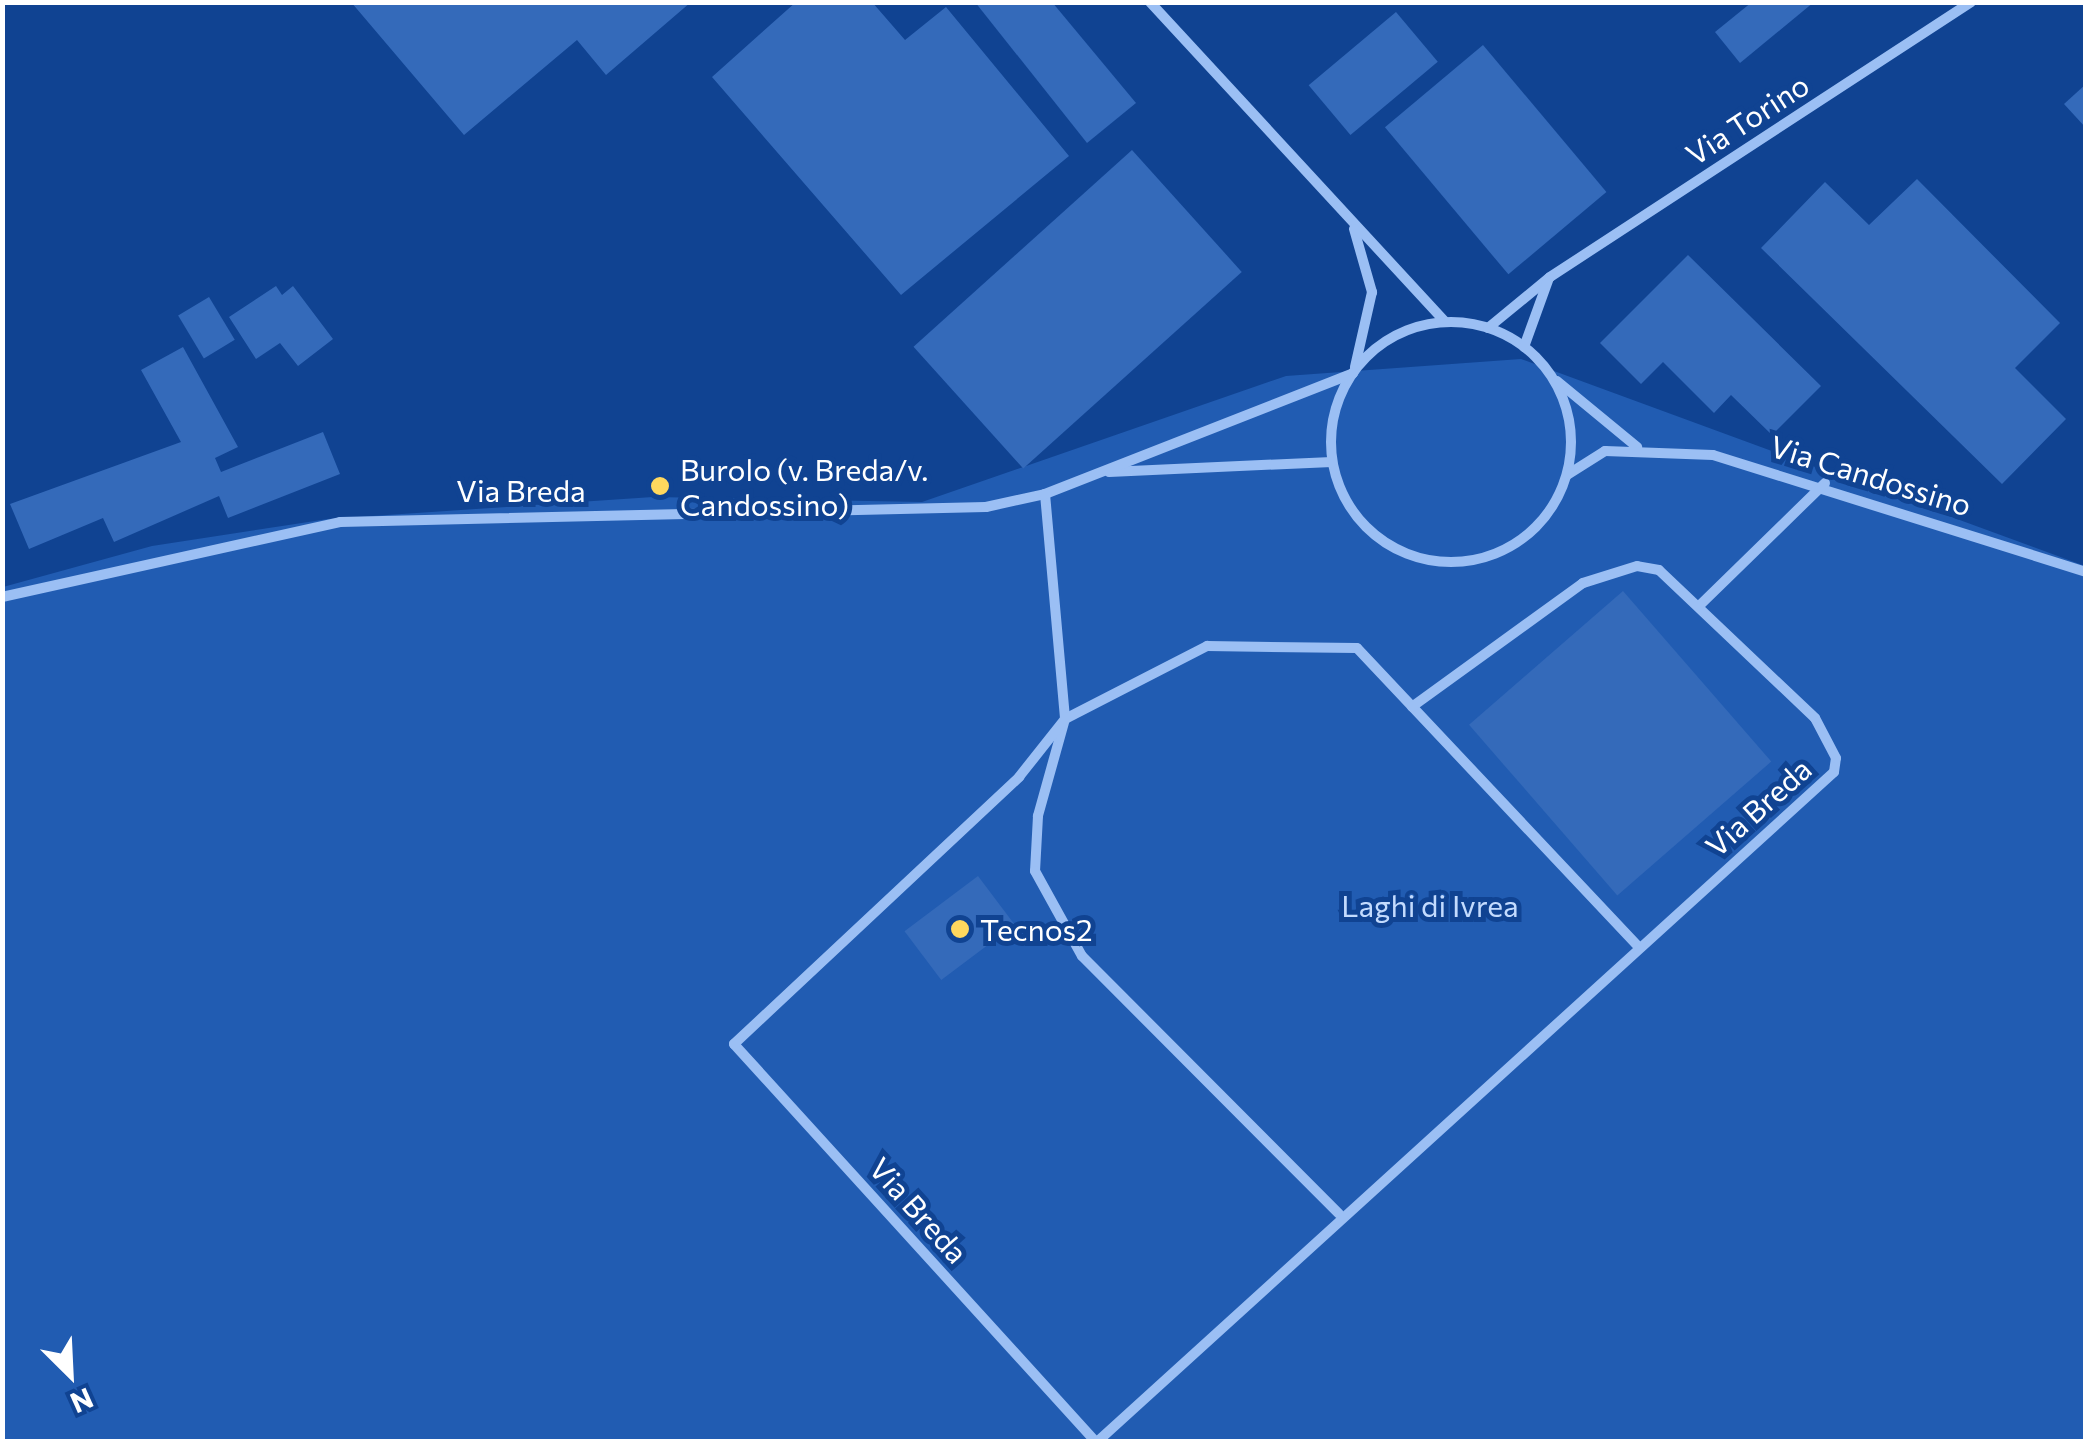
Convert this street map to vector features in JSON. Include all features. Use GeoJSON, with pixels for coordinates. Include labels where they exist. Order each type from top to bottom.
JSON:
{"type":"FeatureCollection","features":[{"type":"Feature","properties":{"kind":"street"},"geometry":{"type":"LineString","coordinates":[[1150,2],[1445,322]]}},
{"type":"Feature","properties":{"kind":"street","name":"Via Torino"},"geometry":{"type":"LineString","coordinates":[[1488,328],[1550,276],[1971,2]]}},
{"type":"Feature","properties":{"kind":"street"},"geometry":{"type":"LineString","coordinates":[[1352,224],[1372,292],[1353,373],[1334,419],[1332,462],[1366,528],[1436,561],[1481,558],[1524,538],[1566,474],[1570,425],[1552,378],[1524,347],[1488,328],[1445,322],[1396,335],[1353,373]]}},
{"type":"Feature","properties":{"kind":"street"},"geometry":{"type":"LineString","coordinates":[[1524,347],[1550,276]]}},
{"type":"Feature","properties":{"kind":"street","name":"Via Breda"},"geometry":{"type":"LineString","coordinates":[[2,597],[340,522],[917,515],[1045,494],[1353,373]]}},
{"type":"Feature","properties":{"kind":"street","name":"Via Candossino"},"geometry":{"type":"LineString","coordinates":[[1552,378],[1637,447]]}},
{"type":"Feature","properties":{"kind":"street","name":"Via Candossino"},"geometry":{"type":"LineString","coordinates":[[1566,474],[1605,450],[1637,447],[1825,483],[2086,572]]}},
{"type":"Feature","properties":{"kind":"street","name":"Via Breda"},"geometry":{"type":"LineString","coordinates":[[1098,473],[1332,462]]}},
{"type":"Feature","properties":{"kind":"street"},"geometry":{"type":"LineString","coordinates":[[1699,606],[1825,483]]}},
{"type":"Feature","properties":{"kind":"street"},"geometry":{"type":"LineString","coordinates":[[1045,494],[1065,719],[1038,816],[1036,871],[1052,907],[1082,956],[1340,1214]]}},
{"type":"Feature","properties":{"kind":"street","name":"Via Breda"},"geometry":{"type":"LineString","coordinates":[[1412,707],[1616,568],[1659,570],[1815,718],[1832,742],[1834,772],[1639,947],[1340,1214],[1096,1442],[734,1044],[1020,778],[1065,719],[1207,646],[1356,648],[1639,947]]}},
{"type":"Feature","properties":{"kind":"green space","name":"Laghi di Ivrea"},"geometry":{"type":"Polygon","coordinates":[[[1521,359],[2085,566],[2085,1441],[3,1442],[3,587],[152,546],[328,519],[653,497],[922,502],[1286,376],[1521,359]]]}},
{"type":"Feature","properties":{"kind":"building"},"geometry":{"type":"Polygon","coordinates":[[[351,2],[691,2],[606,75],[577,40],[464,135],[351,2]]]}},
{"type":"Feature","properties":{"kind":"building"},"geometry":{"type":"Polygon","coordinates":[[[796,2],[872,2],[905,40],[946,7],[1069,156],[901,295],[712,77],[796,2]]]}},
{"type":"Feature","properties":{"kind":"building"},"geometry":{"type":"Polygon","coordinates":[[[975,2],[1052,2],[1136,103],[1087,143],[975,2]]]}},
{"type":"Feature","properties":{"kind":"building"},"geometry":{"type":"Polygon","coordinates":[[[1752,2],[1814,2],[1740,63],[1715,32],[1752,2]]]}},
{"type":"Feature","properties":{"kind":"building"},"geometry":{"type":"Polygon","coordinates":[[[1396,12],[1438,62],[1350,135],[1309,85],[1396,12]]]}},
{"type":"Feature","properties":{"kind":"building"},"geometry":{"type":"Polygon","coordinates":[[[1483,45],[1606,192],[1508,274],[1385,127],[1483,45]]]}},
{"type":"Feature","properties":{"kind":"building"},"geometry":{"type":"Polygon","coordinates":[[[2086,84],[2086,128],[2064,104],[2086,84]]]}},
{"type":"Feature","properties":{"kind":"building"},"geometry":{"type":"Polygon","coordinates":[[[1132,150],[1242,272],[1023,469],[914,347],[1132,150]]]}},
{"type":"Feature","properties":{"kind":"building"},"geometry":{"type":"Polygon","coordinates":[[[1917,179],[2060,323],[2015,368],[2066,419],[2002,484],[1761,248],[1825,182],[1869,225],[1917,179]]]}},
{"type":"Feature","properties":{"kind":"building"},"geometry":{"type":"Polygon","coordinates":[[[1688,255],[1821,386],[1772,435],[1731,395],[1714,413],[1663,362],[1641,384],[1600,343],[1688,255]]]}},
{"type":"Feature","properties":{"kind":"building"},"geometry":{"type":"Polygon","coordinates":[[[276,286],[282,295],[293,286],[333,339],[298,366],[280,343],[256,359],[229,317],[276,286]]]}},
{"type":"Feature","properties":{"kind":"building"},"geometry":{"type":"Polygon","coordinates":[[[209,297],[235,340],[204,358],[178,316],[209,297]]]}},
{"type":"Feature","properties":{"kind":"building"},"geometry":{"type":"Polygon","coordinates":[[[183,347],[238,447],[215,458],[221,472],[323,432],[340,474],[228,518],[219,496],[114,542],[103,518],[29,549],[10,504],[181,442],[141,370],[183,347]]]}},
{"type":"Feature","properties":{"kind":"building"},"geometry":{"type":"Polygon","coordinates":[[[1623,591],[1771,762],[1617,895],[1469,725],[1623,591]]]}},
{"type":"Feature","properties":{"kind":"building","name":"Tecnos2"},"geometry":{"type":"Polygon","coordinates":[[[978,876],[1015,925],[941,980],[905,931],[978,876]]]}},
{"type":"Feature","properties":{"kind":"place","name":"Burolo (v. Breda/v. Candossino)"},"geometry":{"type":"Point","coordinates":[660,486]}},
{"type":"Feature","properties":{"kind":"place","name":"Tecnos2"},"geometry":{"type":"Point","coordinates":[960,929]}}]}
